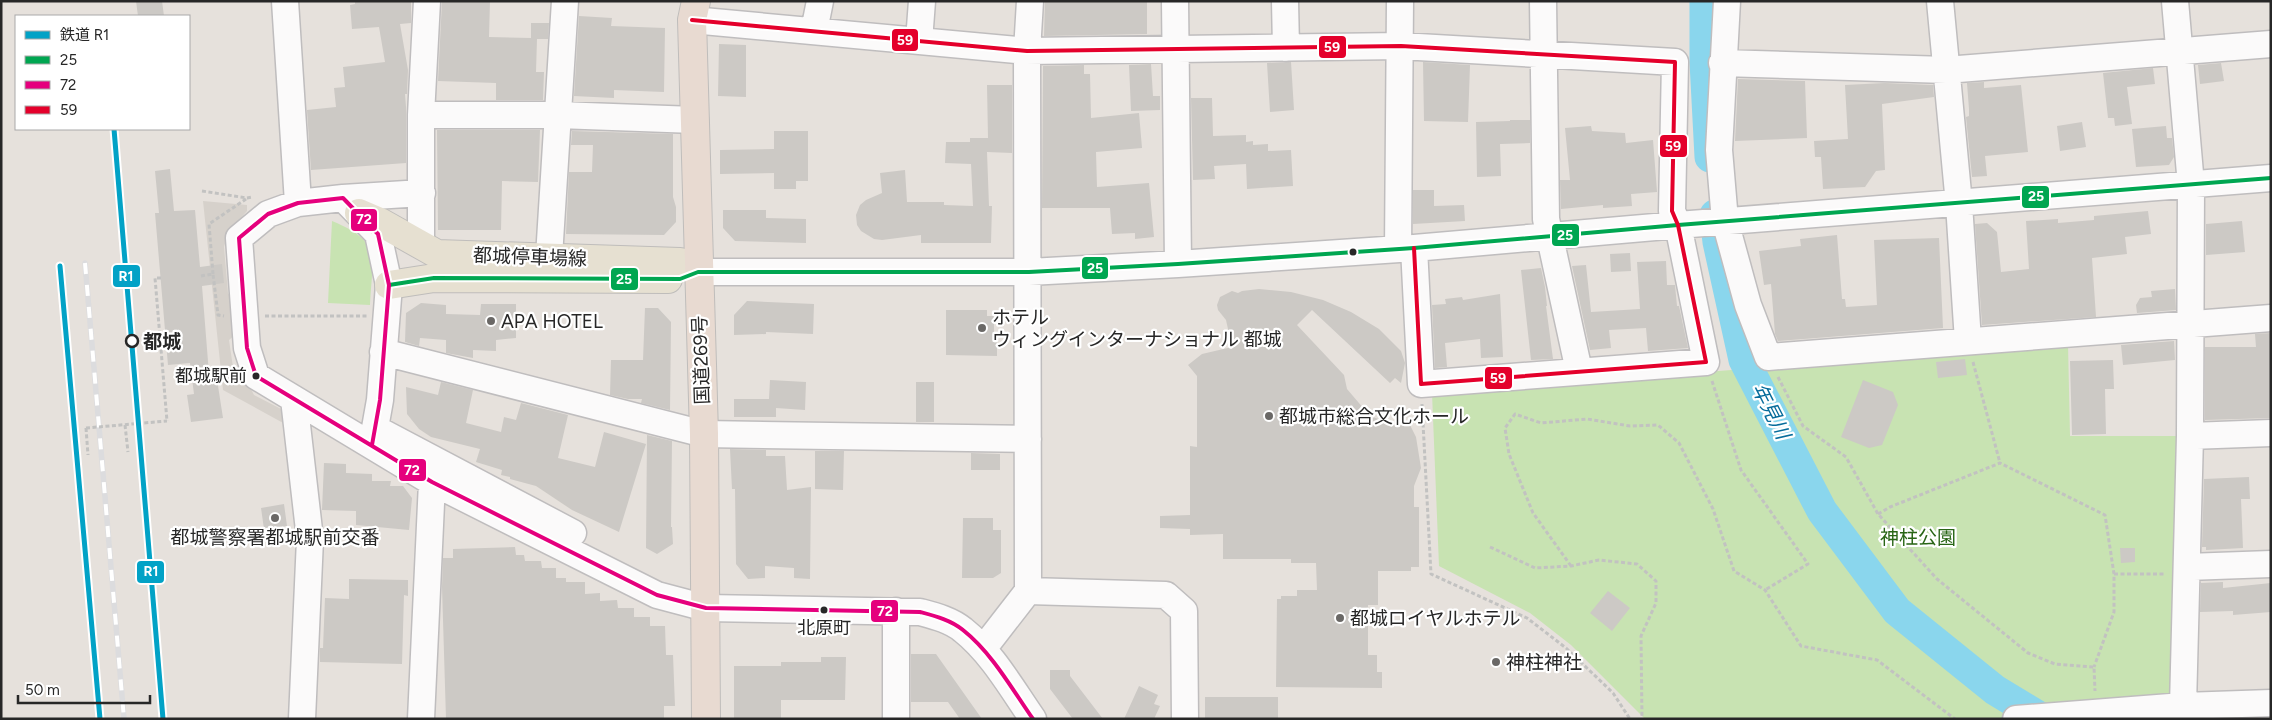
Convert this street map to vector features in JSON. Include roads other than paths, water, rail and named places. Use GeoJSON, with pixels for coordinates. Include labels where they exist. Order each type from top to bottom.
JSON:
{"type":"FeatureCollection","features":[{"type":"Feature","properties":{"kind":"highway","name":"国道269号"},"geometry":{"type":"LineString","coordinates":[[694,10],[698,272],[704,434],[706,719]]}},
{"type":"Feature","properties":{"kind":"main road","name":"都城停車場線"},"geometry":{"type":"LineString","coordinates":[[351,206],[436,254],[680,262],[698,272]]}},
{"type":"Feature","properties":{"kind":"main road","name":"都城停車場線"},"geometry":{"type":"LineString","coordinates":[[389,284],[434,278],[680,280],[698,272]]}},
{"type":"Feature","properties":{"kind":"street"},"geometry":{"type":"LineString","coordinates":[[286,1],[298,203]]}},
{"type":"Feature","properties":{"kind":"street"},"geometry":{"type":"LineString","coordinates":[[421,245],[421,115],[427,1]]}},
{"type":"Feature","properties":{"kind":"street"},"geometry":{"type":"LineString","coordinates":[[549,258],[565,1]]}},
{"type":"Feature","properties":{"kind":"street"},"geometry":{"type":"LineString","coordinates":[[814,31],[820,1]]}},
{"type":"Feature","properties":{"kind":"street"},"geometry":{"type":"LineString","coordinates":[[919,41],[922,1]]}},
{"type":"Feature","properties":{"kind":"street"},"geometry":{"type":"LineString","coordinates":[[983,649],[1028,591],[1029,272],[1027,51],[1030,1]]}},
{"type":"Feature","properties":{"kind":"street"},"geometry":{"type":"LineString","coordinates":[[1175,1],[1178,264]]}},
{"type":"Feature","properties":{"kind":"street"},"geometry":{"type":"LineString","coordinates":[[1285,1],[1286,48]]}},
{"type":"Feature","properties":{"kind":"street"},"geometry":{"type":"LineString","coordinates":[[694,10],[814,31],[1027,51],[1401,46],[1675,62],[1672,211],[1678,225],[1706,362],[1421,384],[1406,248],[1401,46],[1400,1]]}},
{"type":"Feature","properties":{"kind":"street"},"geometry":{"type":"LineString","coordinates":[[1543,1],[1542,55],[1546,219],[1548,236],[1579,371]]}},
{"type":"Feature","properties":{"kind":"street"},"geometry":{"type":"LineString","coordinates":[[1727,1],[1722,63],[1719,150],[1725,221],[1748,306],[1768,358],[2271,318]]}},
{"type":"Feature","properties":{"kind":"street"},"geometry":{"type":"LineString","coordinates":[[1940,1],[1959,204],[1968,341]]}},
{"type":"Feature","properties":{"kind":"street"},"geometry":{"type":"LineString","coordinates":[[2175,1],[2191,185],[2190,436],[2183,706]]}},
{"type":"Feature","properties":{"kind":"street"},"geometry":{"type":"LineString","coordinates":[[1722,63],[1946,70],[2271,44]]}},
{"type":"Feature","properties":{"kind":"street"},"geometry":{"type":"LineString","coordinates":[[421,115],[558,115],[695,120]]}},
{"type":"Feature","properties":{"kind":"street"},"geometry":{"type":"LineString","coordinates":[[698,272],[1029,272],[1178,264],[1406,248],[2271,178]]}},
{"type":"Feature","properties":{"kind":"street"},"geometry":{"type":"LineString","coordinates":[[422,193],[351,206],[298,203],[268,214],[239,238],[247,348],[256,376],[294,400],[374,436],[661,580],[706,608]]}},
{"type":"Feature","properties":{"kind":"street"},"geometry":{"type":"LineString","coordinates":[[351,206],[378,234],[389,284],[380,400],[374,436]]}},
{"type":"Feature","properties":{"kind":"street"},"geometry":{"type":"LineString","coordinates":[[383,352],[704,434],[1028,439]]}},
{"type":"Feature","properties":{"kind":"street"},"geometry":{"type":"LineString","coordinates":[[294,400],[310,539],[302,719]]}},
{"type":"Feature","properties":{"kind":"street"},"geometry":{"type":"LineString","coordinates":[[2190,436],[2271,433]]}},
{"type":"Feature","properties":{"kind":"street"},"geometry":{"type":"LineString","coordinates":[[374,436],[432,482],[657,595],[706,608],[896,611],[920,612],[939,617],[962,629],[983,649],[1033,719]]}},
{"type":"Feature","properties":{"kind":"street"},"geometry":{"type":"LineString","coordinates":[[421,719],[432,482]]}},
{"type":"Feature","properties":{"kind":"street"},"geometry":{"type":"LineString","coordinates":[[2187,570],[2271,564]]}},
{"type":"Feature","properties":{"kind":"street"},"geometry":{"type":"LineString","coordinates":[[1028,591],[1166,595],[1184,611],[1185,719]]}},
{"type":"Feature","properties":{"kind":"street"},"geometry":{"type":"LineString","coordinates":[[896,611],[896,719]]}},
{"type":"Feature","properties":{"kind":"street"},"geometry":{"type":"LineString","coordinates":[[2016,719],[2183,706],[2271,703]]}},
{"type":"Feature","properties":{"kind":"waterway","name":"年見川"},"geometry":{"type":"LineString","coordinates":[[1705,1],[1705,62],[1710,157]]}},
{"type":"Feature","properties":{"kind":"waterway","name":"年見川"},"geometry":{"type":"LineString","coordinates":[[1715,215],[1718,242],[1744,360],[1822,511],[1897,611],[1995,690],[2043,719]]}},
{"type":"Feature","properties":{"kind":"railway"},"geometry":{"type":"LineString","coordinates":[[85,263],[124,719]]}},
{"type":"Feature","properties":{"kind":"railway"},"geometry":{"type":"LineString","coordinates":[[60,266],[100,719]]}},
{"type":"Feature","properties":{"kind":"rail line","name":"R1"},"geometry":{"type":"LineString","coordinates":[[114,130],[163,719]]}},
{"type":"Feature","properties":{"kind":"rail line","name":"R1"},"geometry":{"type":"LineString","coordinates":[[60,266],[100,719]]}},
{"type":"Feature","properties":{"kind":"place","name":"APA HOTEL"},"geometry":{"type":"Point","coordinates":[491,321]}},
{"type":"Feature","properties":{"kind":"place","name":"ホテル ウィングインターナショナル 都城"},"geometry":{"type":"Point","coordinates":[982,328]}},
{"type":"Feature","properties":{"kind":"place","name":"都城"},"geometry":{"type":"Point","coordinates":[132,341]}},
{"type":"Feature","properties":{"kind":"place","name":"都城駅前"},"geometry":{"type":"Point","coordinates":[256,376]}},
{"type":"Feature","properties":{"kind":"place","name":"都城市総合文化ホール"},"geometry":{"type":"Point","coordinates":[1269,416]}},
{"type":"Feature","properties":{"kind":"place","name":"都城警察署都城駅前交番"},"geometry":{"type":"Point","coordinates":[275,518]}},
{"type":"Feature","properties":{"kind":"place","name":"北原町"},"geometry":{"type":"Point","coordinates":[824,610]}},
{"type":"Feature","properties":{"kind":"place","name":"都城ロイヤルホテル"},"geometry":{"type":"Point","coordinates":[1340,618]}},
{"type":"Feature","properties":{"kind":"place","name":"神柱神社"},"geometry":{"type":"Point","coordinates":[1496,662]}},
{"type":"Feature","properties":{"kind":"park label","name":"神柱公園"},"geometry":{"type":"Point","coordinates":[1918,537]}}]}
